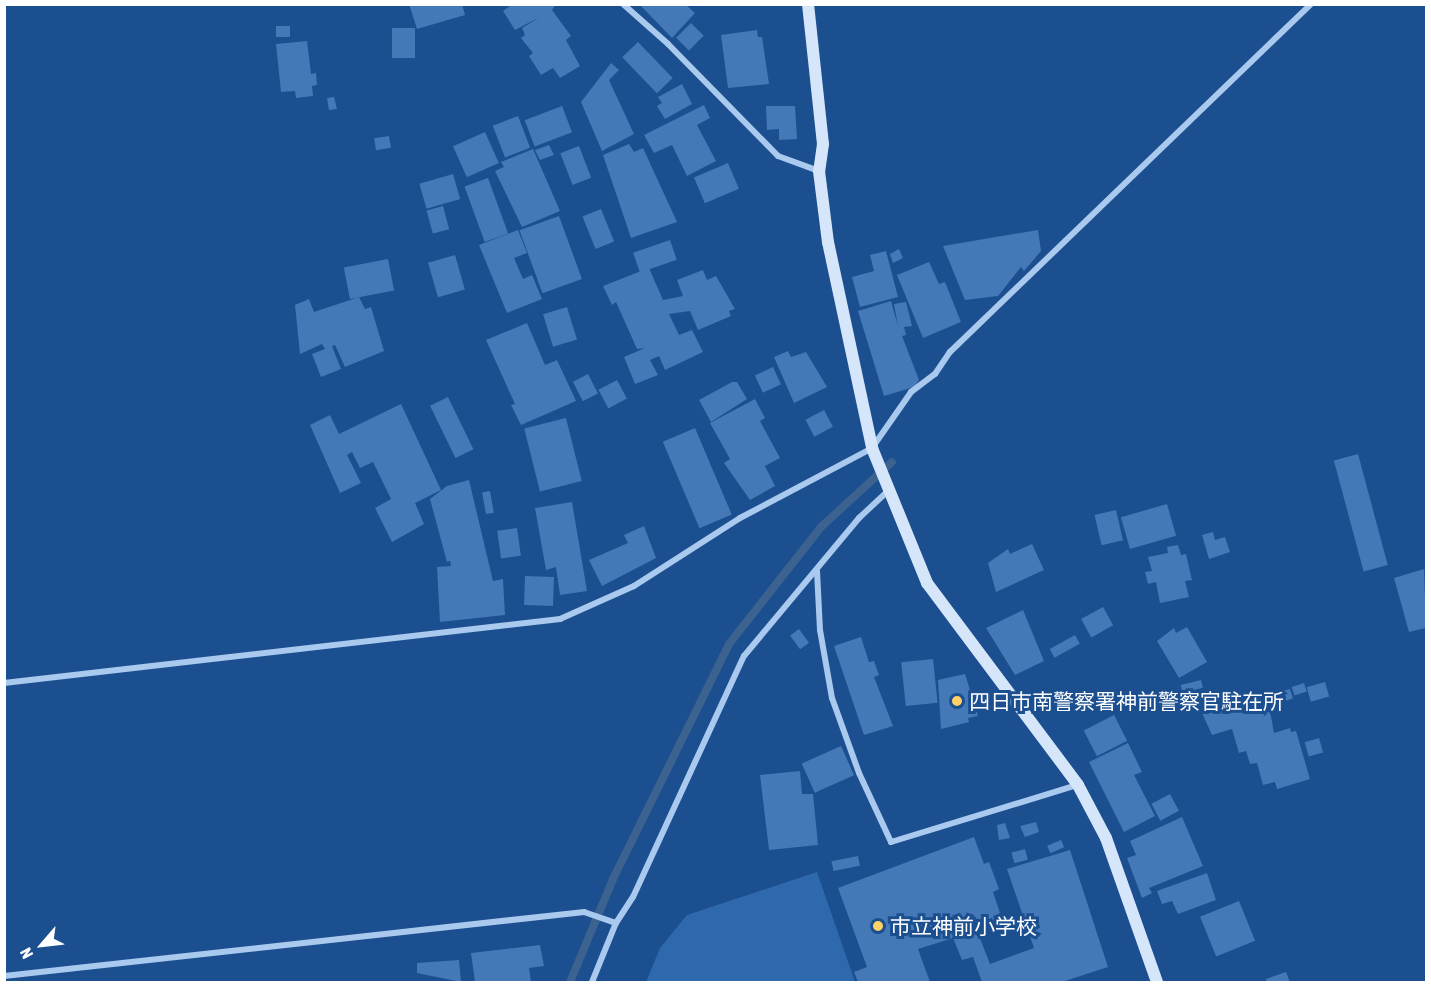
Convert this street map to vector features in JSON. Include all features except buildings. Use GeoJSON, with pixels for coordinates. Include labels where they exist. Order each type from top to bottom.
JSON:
{"type":"FeatureCollection","features":[{"type":"Feature","properties":{"kind":"street"},"geometry":{"type":"LineString","coordinates":[[623,4],[668,44],[778,156],[819,171]]}},
{"type":"Feature","properties":{"kind":"street"},"geometry":{"type":"LineString","coordinates":[[808,4],[823,144],[819,171],[828,242],[872,448],[927,583],[1078,785],[1106,838],[1157,982]]}},
{"type":"Feature","properties":{"kind":"street"},"geometry":{"type":"LineString","coordinates":[[4,683],[560,620],[634,586],[740,518],[872,448],[911,392],[934,374],[950,352],[1311,4]]}},
{"type":"Feature","properties":{"kind":"street"},"geometry":{"type":"LineString","coordinates":[[592,982],[615,923],[633,897],[744,656],[887,486]]}},
{"type":"Feature","properties":{"kind":"street"},"geometry":{"type":"LineString","coordinates":[[817,571],[820,630],[831,698],[859,773],[891,842],[1078,785]]}},
{"type":"Feature","properties":{"kind":"street"},"geometry":{"type":"LineString","coordinates":[[4,976],[584,912],[615,923]]}},
{"type":"Feature","properties":{"kind":"shaded area"},"geometry":{"type":"Polygon","coordinates":[[[817,872],[855,982],[646,982],[660,948],[687,915],[817,872]]]}},
{"type":"Feature","properties":{"kind":"waterway"},"geometry":{"type":"LineString","coordinates":[[570,982],[613,879],[729,644],[821,527],[892,462]]}},
{"type":"Feature","properties":{"kind":"place","name":"四日市南警察署神前警察官駐在所"},"geometry":{"type":"Point","coordinates":[957,701]}},
{"type":"Feature","properties":{"kind":"place","name":"市立神前小学校"},"geometry":{"type":"Point","coordinates":[878,926]}}]}
